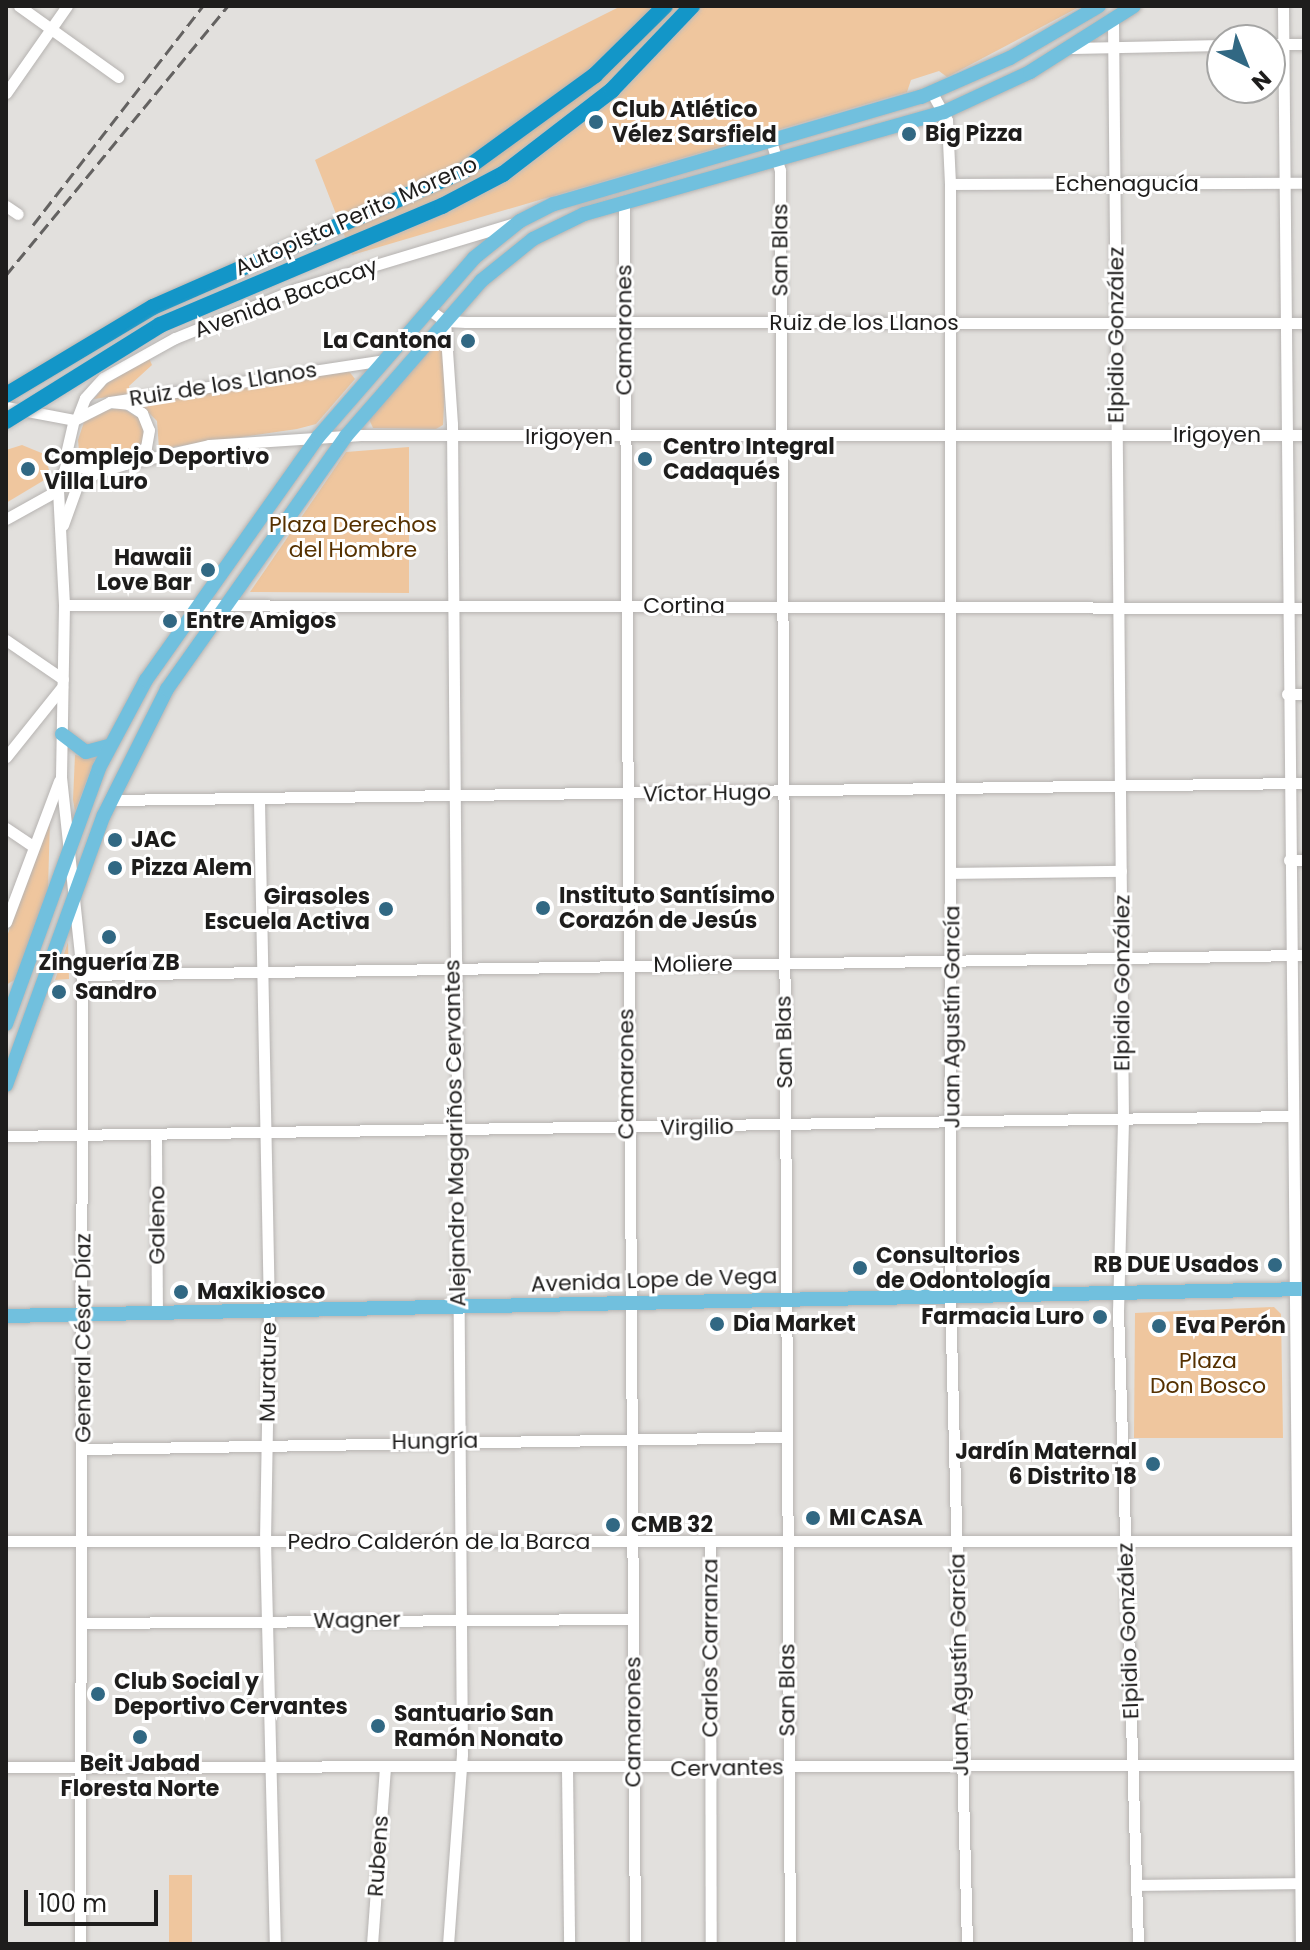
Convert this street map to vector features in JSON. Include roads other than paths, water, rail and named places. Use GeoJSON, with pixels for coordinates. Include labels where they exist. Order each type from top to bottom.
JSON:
{"type":"FeatureCollection","features":[{"type":"Feature","properties":{"kind":"highway","name":"Autopista Perito Moreno"},"geometry":{"type":"LineString","coordinates":[[6,395],[153,307],[463,171],[595,75],[665,6]]}},
{"type":"Feature","properties":{"kind":"highway","name":"Autopista Perito Moreno"},"geometry":{"type":"LineString","coordinates":[[6,421],[160,325],[442,206],[503,174],[612,90],[692,6]]}},
{"type":"Feature","properties":{"kind":"main road"},"geometry":{"type":"LineString","coordinates":[[6,1024],[12,992],[109,746],[196,606],[318,437],[474,258],[520,221],[589,190],[932,93],[1010,58],[1099,6]]}},
{"type":"Feature","properties":{"kind":"main road"},"geometry":{"type":"LineString","coordinates":[[6,1085],[75,886],[110,800],[152,715],[224,605],[346,436],[491,272],[533,239],[572,219],[944,112],[1072,48],[1134,6]]}},
{"type":"Feature","properties":{"kind":"main road"},"geometry":{"type":"LineString","coordinates":[[62,734],[80,751],[109,746]]}},
{"type":"Feature","properties":{"kind":"main road","name":"Avenida Lope de Vega"},"geometry":{"type":"LineString","coordinates":[[6,1316],[1299,1289]]}},
{"type":"Feature","properties":{"kind":"street"},"geometry":{"type":"LineString","coordinates":[[19,6],[118,77]]}},
{"type":"Feature","properties":{"kind":"street"},"geometry":{"type":"LineString","coordinates":[[6,93],[67,6]]}},
{"type":"Feature","properties":{"kind":"street","name":"Elpidio González"},"geometry":{"type":"LineString","coordinates":[[1113,21],[1123,1121],[1119,1292],[1138,1944]]}},
{"type":"Feature","properties":{"kind":"street"},"geometry":{"type":"LineString","coordinates":[[1072,48],[1206,45]]}},
{"type":"Feature","properties":{"kind":"street","name":"Juan Agustín García"},"geometry":{"type":"LineString","coordinates":[[932,93],[944,112],[950,184],[953,1124],[950,1295],[967,1944]]}},
{"type":"Feature","properties":{"kind":"street"},"geometry":{"type":"LineString","coordinates":[[1285,104],[1290,955],[1298,1059],[1293,1116],[1299,1160],[1301,1944]]}},
{"type":"Feature","properties":{"kind":"street","name":"San Blas"},"geometry":{"type":"LineString","coordinates":[[771,141],[777,161],[783,436],[783,963],[790,1944]]}},
{"type":"Feature","properties":{"kind":"street","name":"Echenagucía"},"geometry":{"type":"LineString","coordinates":[[950,184],[1304,183]]}},
{"type":"Feature","properties":{"kind":"street","name":"Camarones"},"geometry":{"type":"LineString","coordinates":[[624,203],[626,1129],[635,1944]]}},
{"type":"Feature","properties":{"kind":"street"},"geometry":{"type":"LineString","coordinates":[[6,206],[18,214]]}},
{"type":"Feature","properties":{"kind":"street","name":"Avenida Bacacay"},"geometry":{"type":"LineString","coordinates":[[76,418],[85,398],[103,378],[175,338],[296,289],[520,221]]}},
{"type":"Feature","properties":{"kind":"street"},"geometry":{"type":"LineString","coordinates":[[428,309],[445,321]]}},
{"type":"Feature","properties":{"kind":"street","name":"Ruiz de los Llanos"},"geometry":{"type":"LineString","coordinates":[[445,321],[1304,323]]}},
{"type":"Feature","properties":{"kind":"street","name":"Alejandro Magariños Cervantes"},"geometry":{"type":"LineString","coordinates":[[445,321],[452,437],[453,966],[461,1620],[461,1768],[448,1944]]}},
{"type":"Feature","properties":{"kind":"street","name":"Ruiz de los Llanos"},"geometry":{"type":"LineString","coordinates":[[110,402],[384,360]]}},
{"type":"Feature","properties":{"kind":"street"},"geometry":{"type":"LineString","coordinates":[[6,407],[76,418],[110,402],[135,407],[149,430],[146,447],[125,464],[98,472],[77,486],[63,525]]}},
{"type":"Feature","properties":{"kind":"street"},"geometry":{"type":"LineString","coordinates":[[63,525],[58,490],[76,418]]}},
{"type":"Feature","properties":{"kind":"street","name":"Irigoyen"},"geometry":{"type":"LineString","coordinates":[[125,464],[209,445],[346,436],[1304,435]]}},
{"type":"Feature","properties":{"kind":"street"},"geometry":{"type":"LineString","coordinates":[[67,461],[98,472]]}},
{"type":"Feature","properties":{"kind":"street"},"geometry":{"type":"LineString","coordinates":[[6,519],[58,490]]}},
{"type":"Feature","properties":{"kind":"street","name":"General César Díaz"},"geometry":{"type":"LineString","coordinates":[[63,525],[61,777],[67,852],[75,886],[82,975],[80,1944]]}},
{"type":"Feature","properties":{"kind":"street","name":"Cortina"},"geometry":{"type":"LineString","coordinates":[[64,605],[1120,605],[1304,608]]}},
{"type":"Feature","properties":{"kind":"street"},"geometry":{"type":"LineString","coordinates":[[6,640],[63,683],[6,757]]}},
{"type":"Feature","properties":{"kind":"street"},"geometry":{"type":"LineString","coordinates":[[1287,694],[1304,694]]}},
{"type":"Feature","properties":{"kind":"street"},"geometry":{"type":"LineString","coordinates":[[6,922],[61,777]]}},
{"type":"Feature","properties":{"kind":"street","name":"Víctor Hugo"},"geometry":{"type":"LineString","coordinates":[[110,800],[259,801],[1304,783]]}},
{"type":"Feature","properties":{"kind":"street","name":"Murature"},"geometry":{"type":"LineString","coordinates":[[259,801],[269,1311],[265,1540],[275,1944]]}},
{"type":"Feature","properties":{"kind":"street"},"geometry":{"type":"LineString","coordinates":[[6,828],[33,846]]}},
{"type":"Feature","properties":{"kind":"street"},"geometry":{"type":"LineString","coordinates":[[1289,860],[1304,860]]}},
{"type":"Feature","properties":{"kind":"street"},"geometry":{"type":"LineString","coordinates":[[951,873],[1121,871]]}},
{"type":"Feature","properties":{"kind":"street","name":"Moliere"},"geometry":{"type":"LineString","coordinates":[[82,975],[453,966],[1304,955]]}},
{"type":"Feature","properties":{"kind":"street","name":"Virgilio"},"geometry":{"type":"LineString","coordinates":[[6,1136],[156,1137],[1293,1116]]}},
{"type":"Feature","properties":{"kind":"street","name":"Galeno"},"geometry":{"type":"LineString","coordinates":[[156,1137],[157,1314]]}},
{"type":"Feature","properties":{"kind":"street","name":"Hungría"},"geometry":{"type":"LineString","coordinates":[[83,1449],[786,1437]]}},
{"type":"Feature","properties":{"kind":"street","name":"Pedro Calderón de la Barca"},"geometry":{"type":"LineString","coordinates":[[6,1541],[1300,1541]]}},
{"type":"Feature","properties":{"kind":"street","name":"Carlos Carranza"},"geometry":{"type":"LineString","coordinates":[[710,1543],[711,1944]]}},
{"type":"Feature","properties":{"kind":"street","name":"Wagner"},"geometry":{"type":"LineString","coordinates":[[83,1623],[632,1619]]}},
{"type":"Feature","properties":{"kind":"street","name":"Cervantes"},"geometry":{"type":"LineString","coordinates":[[6,1767],[711,1770],[787,1767],[1302,1766]]}},
{"type":"Feature","properties":{"kind":"street","name":"Rubens"},"geometry":{"type":"LineString","coordinates":[[372,1944],[385,1768]]}},
{"type":"Feature","properties":{"kind":"street"},"geometry":{"type":"LineString","coordinates":[[567,1769],[569,1944]]}},
{"type":"Feature","properties":{"kind":"street"},"geometry":{"type":"LineString","coordinates":[[1137,1885],[1302,1883]]}},
{"type":"Feature","properties":{"kind":"railway"},"geometry":{"type":"LineString","coordinates":[[33,225],[203,6]]}},
{"type":"Feature","properties":{"kind":"railway"},"geometry":{"type":"LineString","coordinates":[[6,275],[228,6]]}},
{"type":"Feature","properties":{"kind":"place","name":"Club Atlético Vélez Sarsfield"},"geometry":{"type":"Point","coordinates":[596,122]}},
{"type":"Feature","properties":{"kind":"place","name":"Big Pizza"},"geometry":{"type":"Point","coordinates":[909,134]}},
{"type":"Feature","properties":{"kind":"place","name":"La Cantona"},"geometry":{"type":"Point","coordinates":[468,341]}},
{"type":"Feature","properties":{"kind":"place","name":"Centro Integral Cadaqués"},"geometry":{"type":"Point","coordinates":[645,459]}},
{"type":"Feature","properties":{"kind":"place","name":"Complejo Deportivo Villa Luro"},"geometry":{"type":"Point","coordinates":[28,469]}},
{"type":"Feature","properties":{"kind":"place","name":"Hawaii Love Bar"},"geometry":{"type":"Point","coordinates":[208,570]}},
{"type":"Feature","properties":{"kind":"place","name":"Entre Amigos"},"geometry":{"type":"Point","coordinates":[170,621]}},
{"type":"Feature","properties":{"kind":"place","name":"JAC"},"geometry":{"type":"Point","coordinates":[115,840]}},
{"type":"Feature","properties":{"kind":"place","name":"Pizza Alem"},"geometry":{"type":"Point","coordinates":[115,868]}},
{"type":"Feature","properties":{"kind":"place","name":"Instituto Santísimo Corazón de Jesús"},"geometry":{"type":"Point","coordinates":[543,908]}},
{"type":"Feature","properties":{"kind":"place","name":"Girasoles Escuela Activa"},"geometry":{"type":"Point","coordinates":[386,909]}},
{"type":"Feature","properties":{"kind":"place","name":"Zinguería ZB"},"geometry":{"type":"Point","coordinates":[109,937]}},
{"type":"Feature","properties":{"kind":"place","name":"Sandro"},"geometry":{"type":"Point","coordinates":[59,992]}},
{"type":"Feature","properties":{"kind":"place","name":"RB DUE Usados"},"geometry":{"type":"Point","coordinates":[1275,1265]}},
{"type":"Feature","properties":{"kind":"place","name":"Consultorios de Odontología"},"geometry":{"type":"Point","coordinates":[860,1268]}},
{"type":"Feature","properties":{"kind":"place","name":"Maxikiosco"},"geometry":{"type":"Point","coordinates":[181,1292]}},
{"type":"Feature","properties":{"kind":"place","name":"Farmacia Luro"},"geometry":{"type":"Point","coordinates":[1100,1317]}},
{"type":"Feature","properties":{"kind":"place","name":"Dia Market"},"geometry":{"type":"Point","coordinates":[717,1324]}},
{"type":"Feature","properties":{"kind":"place","name":"Eva Perón"},"geometry":{"type":"Point","coordinates":[1159,1326]}},
{"type":"Feature","properties":{"kind":"place","name":"Jardín Maternal 6 Distrito 18"},"geometry":{"type":"Point","coordinates":[1153,1464]}},
{"type":"Feature","properties":{"kind":"place","name":"MI CASA"},"geometry":{"type":"Point","coordinates":[813,1518]}},
{"type":"Feature","properties":{"kind":"place","name":"CMB 32"},"geometry":{"type":"Point","coordinates":[613,1525]}},
{"type":"Feature","properties":{"kind":"place","name":"Club Social y Deportivo Cervantes"},"geometry":{"type":"Point","coordinates":[98,1694]}},
{"type":"Feature","properties":{"kind":"place","name":"Santuario San Ramón Nonato"},"geometry":{"type":"Point","coordinates":[378,1726]}},
{"type":"Feature","properties":{"kind":"place","name":"Beit Jabad Floresta Norte"},"geometry":{"type":"Point","coordinates":[140,1737]}},
{"type":"Feature","properties":{"kind":"park label","name":"Plaza Derechos del Hombre"},"geometry":{"type":"Point","coordinates":[353,536]}},
{"type":"Feature","properties":{"kind":"park label","name":"Plaza Don Bosco"},"geometry":{"type":"Point","coordinates":[1208,1372]}}]}
